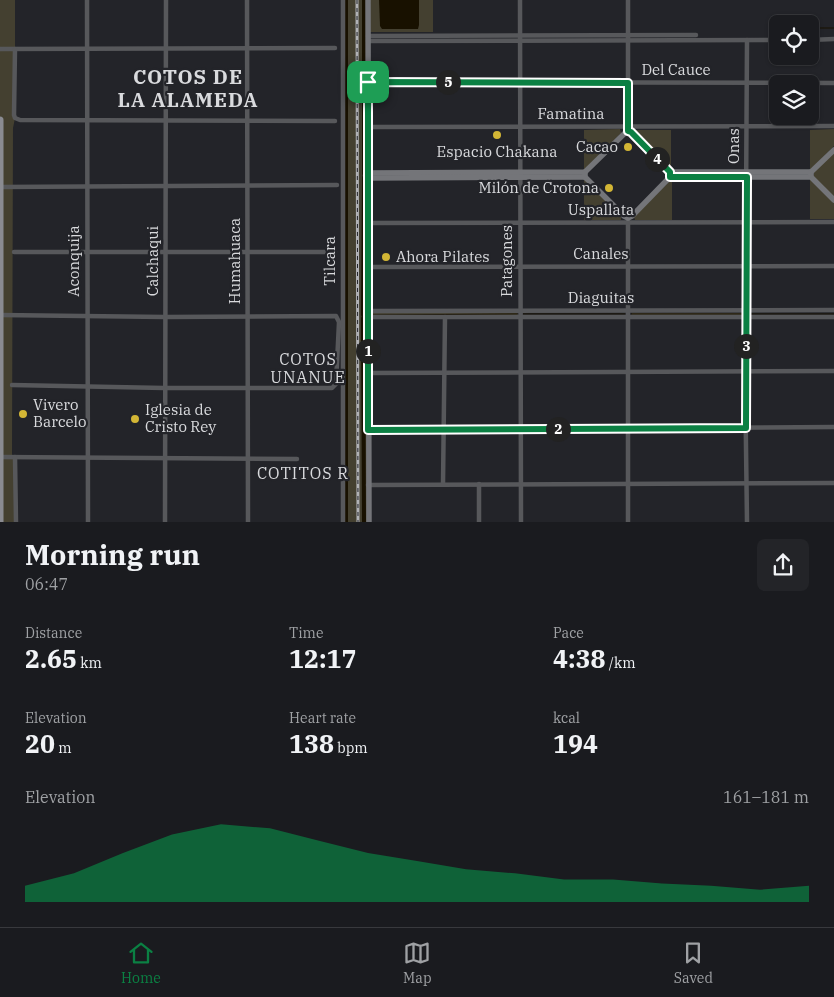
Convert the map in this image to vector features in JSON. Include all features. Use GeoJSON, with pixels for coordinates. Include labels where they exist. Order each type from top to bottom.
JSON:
{"type":"FeatureCollection","features":[{"type":"Feature","properties":{"kind":"main road"},"geometry":{"type":"LineString","coordinates":[[0,120],[0,522]]}},
{"type":"Feature","properties":{"kind":"street","name":"Aconquija"},"geometry":{"type":"LineString","coordinates":[[86,0],[88,522]]}},
{"type":"Feature","properties":{"kind":"street","name":"Calchaqui"},"geometry":{"type":"LineString","coordinates":[[165,522],[166,0]]}},
{"type":"Feature","properties":{"kind":"street","name":"Humahuaca"},"geometry":{"type":"LineString","coordinates":[[247,0],[248,522]]}},
{"type":"Feature","properties":{"kind":"street","name":"Tilcara"},"geometry":{"type":"LineString","coordinates":[[343,0],[343,522]]}},
{"type":"Feature","properties":{"kind":"street"},"geometry":{"type":"LineString","coordinates":[[368,0],[368,522]]}},
{"type":"Feature","properties":{"kind":"street","name":"Patagones"},"geometry":{"type":"LineString","coordinates":[[520,0],[521,522]]}},
{"type":"Feature","properties":{"kind":"street"},"geometry":{"type":"LineString","coordinates":[[628,0],[628,129],[670,175]]}},
{"type":"Feature","properties":{"kind":"street"},"geometry":{"type":"LineString","coordinates":[[628,38],[696,35]]}},
{"type":"Feature","properties":{"kind":"street"},"geometry":{"type":"LineString","coordinates":[[368,38],[769,40]]}},
{"type":"Feature","properties":{"kind":"street"},"geometry":{"type":"LineString","coordinates":[[819,40],[834,39]]}},
{"type":"Feature","properties":{"kind":"street","name":"Onas"},"geometry":{"type":"LineString","coordinates":[[747,40],[747,310],[745,372],[747,522]]}},
{"type":"Feature","properties":{"kind":"street"},"geometry":{"type":"LineString","coordinates":[[0,49],[335,48]]}},
{"type":"Feature","properties":{"kind":"street"},"geometry":{"type":"LineString","coordinates":[[15,49],[16,118],[24,121],[335,121]]}},
{"type":"Feature","properties":{"kind":"street","name":"Del Cauce"},"geometry":{"type":"LineString","coordinates":[[368,82],[834,83]]}},
{"type":"Feature","properties":{"kind":"street","name":"Famatina"},"geometry":{"type":"LineString","coordinates":[[368,127],[628,129],[834,126]]}},
{"type":"Feature","properties":{"kind":"street"},"geometry":{"type":"LineString","coordinates":[[585,175],[628,129]]}},
{"type":"Feature","properties":{"kind":"street"},"geometry":{"type":"LineString","coordinates":[[628,522],[628,220],[670,175],[811,175],[834,150]]}},
{"type":"Feature","properties":{"kind":"street"},"geometry":{"type":"LineString","coordinates":[[368,175],[585,175],[628,220]]}},
{"type":"Feature","properties":{"kind":"street"},"geometry":{"type":"LineString","coordinates":[[811,175],[834,200]]}},
{"type":"Feature","properties":{"kind":"street"},"geometry":{"type":"LineString","coordinates":[[0,187],[337,185]]}},
{"type":"Feature","properties":{"kind":"street","name":"Uspallata"},"geometry":{"type":"LineString","coordinates":[[368,223],[520,223],[628,220],[834,222]]}},
{"type":"Feature","properties":{"kind":"street"},"geometry":{"type":"LineString","coordinates":[[14,252],[335,252]]}},
{"type":"Feature","properties":{"kind":"street","name":"Canales"},"geometry":{"type":"LineString","coordinates":[[368,267],[834,266]]}},
{"type":"Feature","properties":{"kind":"street","name":"Diaguitas"},"geometry":{"type":"LineString","coordinates":[[368,314],[629,310],[834,310]]}},
{"type":"Feature","properties":{"kind":"street","name":"Diaguitas"},"geometry":{"type":"LineString","coordinates":[[368,314],[445,317],[834,317]]}},
{"type":"Feature","properties":{"kind":"street"},"geometry":{"type":"LineString","coordinates":[[0,315],[165,317],[336,316],[340,322],[336,384],[332,388],[12,386]]}},
{"type":"Feature","properties":{"kind":"street"},"geometry":{"type":"LineString","coordinates":[[443,484],[445,317]]}},
{"type":"Feature","properties":{"kind":"street"},"geometry":{"type":"LineString","coordinates":[[368,373],[834,371]]}},
{"type":"Feature","properties":{"kind":"street"},"geometry":{"type":"LineString","coordinates":[[368,430],[834,427]]}},
{"type":"Feature","properties":{"kind":"street"},"geometry":{"type":"LineString","coordinates":[[0,457],[297,459]]}},
{"type":"Feature","properties":{"kind":"street"},"geometry":{"type":"LineString","coordinates":[[14,457],[16,522]]}},
{"type":"Feature","properties":{"kind":"street"},"geometry":{"type":"LineString","coordinates":[[368,485],[834,483]]}},
{"type":"Feature","properties":{"kind":"street"},"geometry":{"type":"LineString","coordinates":[[479,484],[479,522]]}},
{"type":"Feature","properties":{"kind":"shaded area"},"geometry":{"type":"Polygon","coordinates":[[[0,0],[15,0],[12,457],[15,457],[16,522],[0,522],[0,0]]]}},
{"type":"Feature","properties":{"kind":"shaded area"},"geometry":{"type":"Polygon","coordinates":[[[343,0],[368,0],[368,522],[343,522],[343,0]]]}},
{"type":"Feature","properties":{"kind":"shaded area"},"geometry":{"type":"Polygon","coordinates":[[[370,0],[433,0],[433,32],[370,32],[370,0]]]}},
{"type":"Feature","properties":{"kind":"shaded area"},"geometry":{"type":"Polygon","coordinates":[[[379,0],[419,0],[418,29],[382,29],[380,26],[379,0]]]}},
{"type":"Feature","properties":{"kind":"shaded area"},"geometry":{"type":"Polygon","coordinates":[[[620,129],[621,133],[584,171],[584,130],[620,129]]]}},
{"type":"Feature","properties":{"kind":"shaded area"},"geometry":{"type":"Polygon","coordinates":[[[834,129],[834,146],[810,170],[810,130],[834,129]]]}},
{"type":"Feature","properties":{"kind":"shaded area"},"geometry":{"type":"Polygon","coordinates":[[[634,130],[671,130],[671,169],[634,132],[634,130]]]}},
{"type":"Feature","properties":{"kind":"shaded area"},"geometry":{"type":"Polygon","coordinates":[[[834,151],[834,198],[813,177],[814,172],[834,151]]]}},
{"type":"Feature","properties":{"kind":"shaded area"},"geometry":{"type":"Polygon","coordinates":[[[584,179],[621,216],[621,220],[584,220],[584,179]]]}},
{"type":"Feature","properties":{"kind":"shaded area"},"geometry":{"type":"Polygon","coordinates":[[[672,179],[672,220],[635,220],[634,217],[672,179]]]}},
{"type":"Feature","properties":{"kind":"shaded area"},"geometry":{"type":"Polygon","coordinates":[[[810,179],[834,202],[834,219],[810,219],[810,179]]]}},
{"type":"Feature","properties":{"kind":"shaded area"},"geometry":{"type":"Polygon","coordinates":[[[371,313],[517,313],[518,315],[371,316],[371,313]]]}},
{"type":"Feature","properties":{"kind":"shaded area"},"geometry":{"type":"Polygon","coordinates":[[[632,313],[743,313],[744,316],[631,316],[632,313]]]}},
{"type":"Feature","properties":{"kind":"waterway"},"geometry":{"type":"LineString","coordinates":[[346,0],[346,522]]}},
{"type":"Feature","properties":{"kind":"waterway"},"geometry":{"type":"LineString","coordinates":[[364,0],[364,174]]}},
{"type":"Feature","properties":{"kind":"waterway"},"geometry":{"type":"LineString","coordinates":[[819,28],[834,28]]}},
{"type":"Feature","properties":{"kind":"waterway"},"geometry":{"type":"LineString","coordinates":[[363,315],[364,177]]}},
{"type":"Feature","properties":{"kind":"waterway"},"geometry":{"type":"LineString","coordinates":[[372,315],[517,314]]}},
{"type":"Feature","properties":{"kind":"waterway"},"geometry":{"type":"LineString","coordinates":[[523,314],[625,314]]}},
{"type":"Feature","properties":{"kind":"waterway"},"geometry":{"type":"LineString","coordinates":[[631,314],[743,314]]}},
{"type":"Feature","properties":{"kind":"waterway"},"geometry":{"type":"LineString","coordinates":[[749,314],[834,314]]}},
{"type":"Feature","properties":{"kind":"waterway"},"geometry":{"type":"LineString","coordinates":[[363,318],[364,522]]}},
{"type":"Feature","properties":{"kind":"railway"},"geometry":{"type":"LineString","coordinates":[[357,0],[358,522]]}},
{"type":"Feature","properties":{"kind":"place","name":"Espacio Chakana"},"geometry":{"type":"Point","coordinates":[497,135]}},
{"type":"Feature","properties":{"kind":"place","name":"Cacao"},"geometry":{"type":"Point","coordinates":[628,147]}},
{"type":"Feature","properties":{"kind":"place","name":"Milón de Crotona"},"geometry":{"type":"Point","coordinates":[609,188]}},
{"type":"Feature","properties":{"kind":"place","name":"Ahora Pilates"},"geometry":{"type":"Point","coordinates":[386,257]}},
{"type":"Feature","properties":{"kind":"place","name":"Vivero Barcelo"},"geometry":{"type":"Point","coordinates":[23,414]}},
{"type":"Feature","properties":{"kind":"place","name":"Iglesia de Cristo Rey"},"geometry":{"type":"Point","coordinates":[135,419]}},
{"type":"Feature","properties":{"kind":"district","name":"COTOS DE LA ALAMEDA"},"geometry":{"type":"Point","coordinates":[188,88]}},
{"type":"Feature","properties":{"kind":"district","name":"COTOS UNANUE"},"geometry":{"type":"Point","coordinates":[308,368]}},
{"type":"Feature","properties":{"kind":"district","name":"COTITOS R"},"geometry":{"type":"Point","coordinates":[303,473]}},
{"type":"Feature","properties":{"kind":"route"},"geometry":{"type":"LineString","coordinates":[[368,82],[628,83],[628,131],[670,172],[670,177],[747,177],[746,428],[368,430],[368,82]]}}]}
